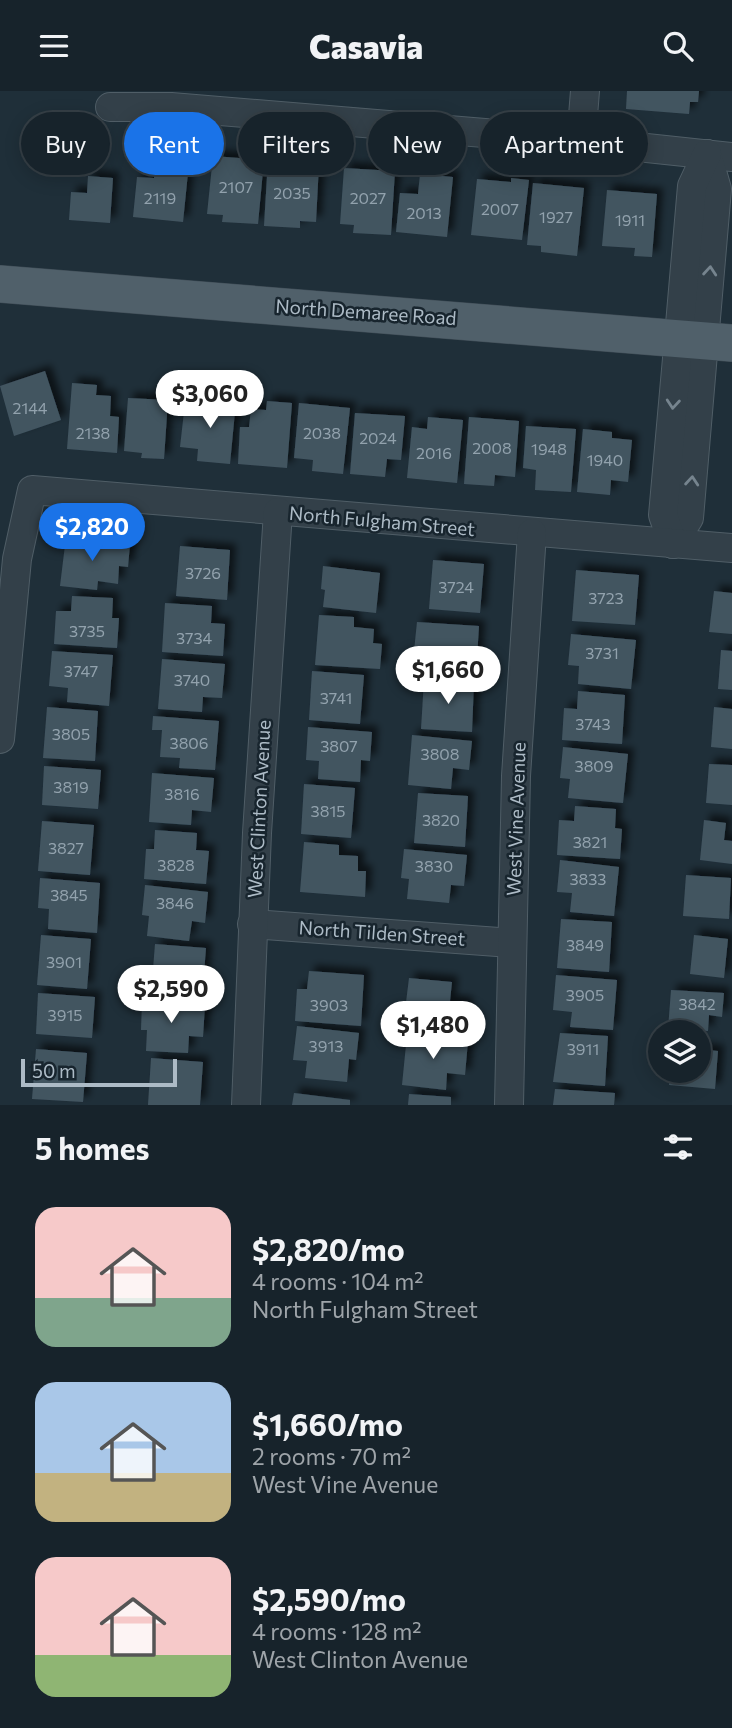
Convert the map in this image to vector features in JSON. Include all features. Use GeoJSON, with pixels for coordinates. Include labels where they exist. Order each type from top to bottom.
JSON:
{"type":"FeatureCollection","features":[{"type":"Feature","properties":{"kind":"main road","name":"North Demaree Road"},"geometry":{"type":"LineString","coordinates":[[0,284],[705,339]]}},
{"type":"Feature","properties":{"kind":"street"},"geometry":{"type":"LineString","coordinates":[[583,112],[585,91]]}},
{"type":"Feature","properties":{"kind":"street"},"geometry":{"type":"LineString","coordinates":[[110,107],[171,107],[480,133]]}},
{"type":"Feature","properties":{"kind":"street"},"geometry":{"type":"LineString","coordinates":[[648,148],[720,156],[689,518],[673,544]]}},
{"type":"Feature","properties":{"kind":"street","name":"North Fulgham Street"},"geometry":{"type":"LineString","coordinates":[[0,739],[17,559],[32,490],[732,548]]}},
{"type":"Feature","properties":{"kind":"street","name":"West Clinton Avenue"},"geometry":{"type":"LineString","coordinates":[[246,1105],[252,924],[278,512]]}},
{"type":"Feature","properties":{"kind":"street","name":"West Vine Avenue"},"geometry":{"type":"LineString","coordinates":[[509,1105],[516,776],[532,533]]}},
{"type":"Feature","properties":{"kind":"street","name":"North Tilden Street"},"geometry":{"type":"LineString","coordinates":[[252,924],[512,943]]}},
{"type":"Feature","properties":{"kind":"building"},"geometry":{"type":"Polygon","coordinates":[[[627,91],[699,91],[698,102],[690,102],[689,114],[626,109],[627,91]]]}},
{"type":"Feature","properties":{"kind":"building"},"geometry":{"type":"Polygon","coordinates":[[[224,157],[238,158],[238,175],[263,175],[258,224],[222,222],[223,215],[207,214],[211,175],[224,175],[224,157]]]}},
{"type":"Feature","properties":{"kind":"building"},"geometry":{"type":"Polygon","coordinates":[[[354,169],[368,169],[368,175],[395,175],[391,235],[353,233],[354,225],[340,224],[344,175],[354,175],[354,169]]]}},
{"type":"Feature","properties":{"kind":"building"},"geometry":{"type":"Polygon","coordinates":[[[154,175],[188,175],[183,222],[133,217],[137,177],[154,178],[154,175]]]}},
{"type":"Feature","properties":{"kind":"building"},"geometry":{"type":"Polygon","coordinates":[[[267,175],[318,175],[316,222],[300,221],[300,228],[264,226],[267,175]]]}},
{"type":"Feature","properties":{"kind":"building"},"geometry":{"type":"Polygon","coordinates":[[[420,175],[453,177],[447,237],[396,232],[400,193],[418,194],[420,175]]]}},
{"type":"Feature","properties":{"kind":"building"},"geometry":{"type":"Polygon","coordinates":[[[88,176],[113,178],[110,223],[69,220],[71,192],[87,193],[88,176]]]}},
{"type":"Feature","properties":{"kind":"building"},"geometry":{"type":"Polygon","coordinates":[[[511,178],[529,180],[522,240],[471,235],[477,179],[511,182],[511,178]]]}},
{"type":"Feature","properties":{"kind":"building"},"geometry":{"type":"Polygon","coordinates":[[[533,183],[584,188],[577,256],[541,252],[541,246],[527,245],[533,183]]]}},
{"type":"Feature","properties":{"kind":"building"},"geometry":{"type":"Polygon","coordinates":[[[607,190],[657,194],[652,257],[634,256],[635,248],[602,246],[607,190]]]}},
{"type":"Feature","properties":{"kind":"building"},"geometry":{"type":"Polygon","coordinates":[[[45,371],[61,420],[14,436],[0,386],[45,371]]]}},
{"type":"Feature","properties":{"kind":"building"},"geometry":{"type":"Polygon","coordinates":[[[72,383],[97,385],[96,395],[111,396],[110,416],[119,417],[117,453],[67,449],[72,383]]]}},
{"type":"Feature","properties":{"kind":"building"},"geometry":{"type":"Polygon","coordinates":[[[128,398],[168,400],[164,459],[141,458],[142,453],[124,451],[128,398]]]}},
{"type":"Feature","properties":{"kind":"building"},"geometry":{"type":"Polygon","coordinates":[[[206,399],[236,401],[230,464],[197,461],[198,449],[180,447],[185,403],[205,405],[206,399]]]}},
{"type":"Feature","properties":{"kind":"building"},"geometry":{"type":"Polygon","coordinates":[[[267,401],[292,403],[287,468],[238,464],[240,427],[249,427],[251,409],[266,410],[267,401]]]}},
{"type":"Feature","properties":{"kind":"building"},"geometry":{"type":"Polygon","coordinates":[[[299,403],[350,408],[343,474],[312,471],[313,460],[294,458],[299,403]]]}},
{"type":"Feature","properties":{"kind":"building"},"geometry":{"type":"Polygon","coordinates":[[[355,413],[405,416],[401,460],[387,459],[385,477],[350,474],[355,413]]]}},
{"type":"Feature","properties":{"kind":"building"},"geometry":{"type":"Polygon","coordinates":[[[428,417],[463,420],[457,483],[407,478],[412,427],[427,429],[428,417]]]}},
{"type":"Feature","properties":{"kind":"building"},"geometry":{"type":"Polygon","coordinates":[[[469,417],[519,421],[515,477],[495,475],[494,486],[464,484],[469,417]]]}},
{"type":"Feature","properties":{"kind":"building"},"geometry":{"type":"Polygon","coordinates":[[[526,426],[576,429],[571,492],[535,490],[536,470],[523,468],[526,426]]]}},
{"type":"Feature","properties":{"kind":"building"},"geometry":{"type":"Polygon","coordinates":[[[583,429],[612,432],[612,438],[632,440],[628,482],[611,480],[610,495],[577,492],[583,429]]]}},
{"type":"Feature","properties":{"kind":"building"},"geometry":{"type":"Polygon","coordinates":[[[66,537],[130,544],[128,567],[119,566],[118,584],[98,581],[97,590],[60,586],[66,537]]]}},
{"type":"Feature","properties":{"kind":"building"},"geometry":{"type":"Polygon","coordinates":[[[180,546],[230,550],[227,600],[176,596],[180,546]]]}},
{"type":"Feature","properties":{"kind":"building"},"geometry":{"type":"Polygon","coordinates":[[[433,560],[484,564],[480,613],[429,609],[433,560]]]}},
{"type":"Feature","properties":{"kind":"building"},"geometry":{"type":"Polygon","coordinates":[[[323,566],[380,573],[376,613],[323,607],[323,566]]]}},
{"type":"Feature","properties":{"kind":"building"},"geometry":{"type":"Polygon","coordinates":[[[576,570],[639,575],[635,625],[572,621],[576,570]]]}},
{"type":"Feature","properties":{"kind":"building"},"geometry":{"type":"Polygon","coordinates":[[[714,591],[732,593],[732,634],[709,632],[714,591]]]}},
{"type":"Feature","properties":{"kind":"building"},"geometry":{"type":"Polygon","coordinates":[[[72,596],[113,598],[112,618],[119,618],[117,648],[54,644],[56,611],[71,611],[72,596]]]}},
{"type":"Feature","properties":{"kind":"building"},"geometry":{"type":"Polygon","coordinates":[[[165,603],[212,606],[211,623],[225,624],[223,656],[162,652],[165,603]]]}},
{"type":"Feature","properties":{"kind":"building"},"geometry":{"type":"Polygon","coordinates":[[[319,615],[354,617],[354,627],[374,629],[373,643],[382,644],[380,669],[315,665],[319,615]]]}},
{"type":"Feature","properties":{"kind":"building"},"geometry":{"type":"Polygon","coordinates":[[[417,622],[479,626],[477,658],[464,657],[462,675],[420,672],[421,652],[414,651],[417,622]]]}},
{"type":"Feature","properties":{"kind":"building"},"geometry":{"type":"Polygon","coordinates":[[[571,634],[636,640],[631,689],[578,684],[579,666],[568,665],[571,634]]]}},
{"type":"Feature","properties":{"kind":"building"},"geometry":{"type":"Polygon","coordinates":[[[721,650],[732,651],[732,690],[718,689],[721,650]]]}},
{"type":"Feature","properties":{"kind":"building"},"geometry":{"type":"Polygon","coordinates":[[[52,651],[113,655],[109,706],[67,702],[68,688],[49,686],[52,651]]]}},
{"type":"Feature","properties":{"kind":"building"},"geometry":{"type":"Polygon","coordinates":[[[162,659],[225,664],[222,698],[203,697],[202,712],[158,709],[162,659]]]}},
{"type":"Feature","properties":{"kind":"building"},"geometry":{"type":"Polygon","coordinates":[[[312,671],[364,675],[360,724],[309,720],[312,671]]]}},
{"type":"Feature","properties":{"kind":"building"},"geometry":{"type":"Polygon","coordinates":[[[424,680],[474,682],[472,732],[421,729],[424,680]]]}},
{"type":"Feature","properties":{"kind":"building"},"geometry":{"type":"Polygon","coordinates":[[[578,691],[625,695],[622,744],[562,740],[564,708],[577,709],[578,691]]]}},
{"type":"Feature","properties":{"kind":"building"},"geometry":{"type":"Polygon","coordinates":[[[47,707],[98,711],[95,761],[43,758],[47,707]]]}},
{"type":"Feature","properties":{"kind":"building"},"geometry":{"type":"Polygon","coordinates":[[[714,707],[732,709],[732,749],[711,747],[714,707]]]}},
{"type":"Feature","properties":{"kind":"building"},"geometry":{"type":"Polygon","coordinates":[[[153,716],[219,721],[215,770],[179,768],[180,758],[160,757],[162,730],[152,730],[153,716]]]}},
{"type":"Feature","properties":{"kind":"building"},"geometry":{"type":"Polygon","coordinates":[[[308,727],[372,732],[370,761],[361,760],[360,782],[318,779],[319,761],[306,760],[308,727]]]}},
{"type":"Feature","properties":{"kind":"building"},"geometry":{"type":"Polygon","coordinates":[[[412,735],[472,741],[469,770],[453,768],[451,789],[408,785],[412,735]]]}},
{"type":"Feature","properties":{"kind":"building"},"geometry":{"type":"Polygon","coordinates":[[[563,747],[628,754],[623,803],[568,798],[570,779],[560,778],[563,747]]]}},
{"type":"Feature","properties":{"kind":"building"},"geometry":{"type":"Polygon","coordinates":[[[709,764],[732,765],[732,805],[706,803],[709,764]]]}},
{"type":"Feature","properties":{"kind":"building"},"geometry":{"type":"Polygon","coordinates":[[[44,766],[101,770],[98,809],[42,805],[44,766]]]}},
{"type":"Feature","properties":{"kind":"building"},"geometry":{"type":"Polygon","coordinates":[[[152,773],[214,778],[211,812],[192,810],[191,825],[149,822],[152,773]]]}},
{"type":"Feature","properties":{"kind":"building"},"geometry":{"type":"Polygon","coordinates":[[[304,784],[355,788],[351,838],[301,834],[304,784]]]}},
{"type":"Feature","properties":{"kind":"building"},"geometry":{"type":"Polygon","coordinates":[[[418,793],[468,796],[465,847],[414,843],[418,793]]]}},
{"type":"Feature","properties":{"kind":"building"},"geometry":{"type":"Polygon","coordinates":[[[575,806],[616,809],[615,828],[622,829],[620,859],[557,855],[559,820],[574,821],[575,806]]]}},
{"type":"Feature","properties":{"kind":"building"},"geometry":{"type":"Polygon","coordinates":[[[704,820],[726,823],[724,840],[732,841],[732,864],[700,860],[704,820]]]}},
{"type":"Feature","properties":{"kind":"building"},"geometry":{"type":"Polygon","coordinates":[[[42,821],[94,825],[90,875],[38,871],[42,821]]]}},
{"type":"Feature","properties":{"kind":"building"},"geometry":{"type":"Polygon","coordinates":[[[155,830],[197,833],[196,850],[209,851],[206,884],[144,879],[146,849],[154,849],[155,830]]]}},
{"type":"Feature","properties":{"kind":"building"},"geometry":{"type":"Polygon","coordinates":[[[304,842],[339,845],[339,855],[358,856],[358,871],[366,871],[365,897],[300,892],[304,842]]]}},
{"type":"Feature","properties":{"kind":"building"},"geometry":{"type":"Polygon","coordinates":[[[404,849],[467,855],[464,886],[451,885],[449,903],[407,899],[409,879],[401,878],[404,849]]]}},
{"type":"Feature","properties":{"kind":"building"},"geometry":{"type":"Polygon","coordinates":[[[560,860],[619,867],[614,916],[570,912],[572,893],[557,892],[560,860]]]}},
{"type":"Feature","properties":{"kind":"building"},"geometry":{"type":"Polygon","coordinates":[[[686,875],[731,878],[729,919],[683,916],[686,875]]]}},
{"type":"Feature","properties":{"kind":"building"},"geometry":{"type":"Polygon","coordinates":[[[40,878],[100,883],[97,933],[48,929],[49,909],[38,908],[40,878]]]}},
{"type":"Feature","properties":{"kind":"building"},"geometry":{"type":"Polygon","coordinates":[[[145,885],[208,892],[205,923],[192,921],[189,941],[147,936],[149,916],[142,915],[145,885]]]}},
{"type":"Feature","properties":{"kind":"building"},"geometry":{"type":"Polygon","coordinates":[[[561,919],[612,922],[609,972],[557,968],[561,919]]]}},
{"type":"Feature","properties":{"kind":"building"},"geometry":{"type":"Polygon","coordinates":[[[41,935],[91,939],[87,989],[37,985],[41,935]]]}},
{"type":"Feature","properties":{"kind":"building"},"geometry":{"type":"Polygon","coordinates":[[[694,935],[728,939],[724,978],[690,974],[694,935]]]}},
{"type":"Feature","properties":{"kind":"building"},"geometry":{"type":"Polygon","coordinates":[[[155,944],[206,948],[202,998],[151,995],[155,944]]]}},
{"type":"Feature","properties":{"kind":"building"},"geometry":{"type":"Polygon","coordinates":[[[309,971],[364,975],[361,1026],[295,1021],[297,989],[307,989],[309,971]]]}},
{"type":"Feature","properties":{"kind":"building"},"geometry":{"type":"Polygon","coordinates":[[[556,975],[617,980],[613,1030],[570,1027],[572,1012],[553,1010],[556,975]]]}},
{"type":"Feature","properties":{"kind":"building"},"geometry":{"type":"Polygon","coordinates":[[[409,978],[452,982],[450,1001],[467,1003],[463,1034],[403,1027],[409,978]]]}},
{"type":"Feature","properties":{"kind":"building"},"geometry":{"type":"Polygon","coordinates":[[[671,990],[724,993],[722,1017],[709,1015],[709,1020],[669,1020],[671,990]]]}},
{"type":"Feature","properties":{"kind":"building"},"geometry":{"type":"Polygon","coordinates":[[[38,993],[95,997],[92,1038],[36,1034],[38,993]]]}},
{"type":"Feature","properties":{"kind":"building"},"geometry":{"type":"Polygon","coordinates":[[[142,1001],[205,1005],[203,1037],[189,1036],[188,1053],[146,1051],[147,1030],[141,1030],[142,1001]]]}},
{"type":"Feature","properties":{"kind":"building"},"geometry":{"type":"Polygon","coordinates":[[[297,1026],[359,1033],[356,1060],[349,1059],[347,1082],[305,1078],[307,1061],[293,1060],[297,1026]]]}},
{"type":"Feature","properties":{"kind":"building"},"geometry":{"type":"Polygon","coordinates":[[[560,1033],[608,1036],[605,1086],[553,1082],[560,1033]]]}},
{"type":"Feature","properties":{"kind":"building"},"geometry":{"type":"Polygon","coordinates":[[[407,1035],[468,1041],[465,1075],[447,1073],[446,1090],[402,1085],[407,1035]]]}},
{"type":"Feature","properties":{"kind":"building"},"geometry":{"type":"Polygon","coordinates":[[[36,1049],[87,1053],[83,1102],[32,1099],[36,1049]]]}},
{"type":"Feature","properties":{"kind":"building"},"geometry":{"type":"Polygon","coordinates":[[[711,1050],[718,1051],[715,1089],[669,1085],[711,1083],[711,1050]]]}},
{"type":"Feature","properties":{"kind":"building"},"geometry":{"type":"Polygon","coordinates":[[[151,1058],[203,1062],[200,1105],[148,1105],[151,1058]]]}},
{"type":"Feature","properties":{"kind":"building"},"geometry":{"type":"Polygon","coordinates":[[[555,1089],[615,1093],[614,1105],[553,1105],[555,1089]]]}},
{"type":"Feature","properties":{"kind":"building"},"geometry":{"type":"Polygon","coordinates":[[[294,1093],[350,1100],[350,1105],[292,1105],[294,1093]]]}},
{"type":"Feature","properties":{"kind":"building"},"geometry":{"type":"Polygon","coordinates":[[[409,1094],[451,1097],[451,1105],[408,1105],[409,1094]]]}}]}
